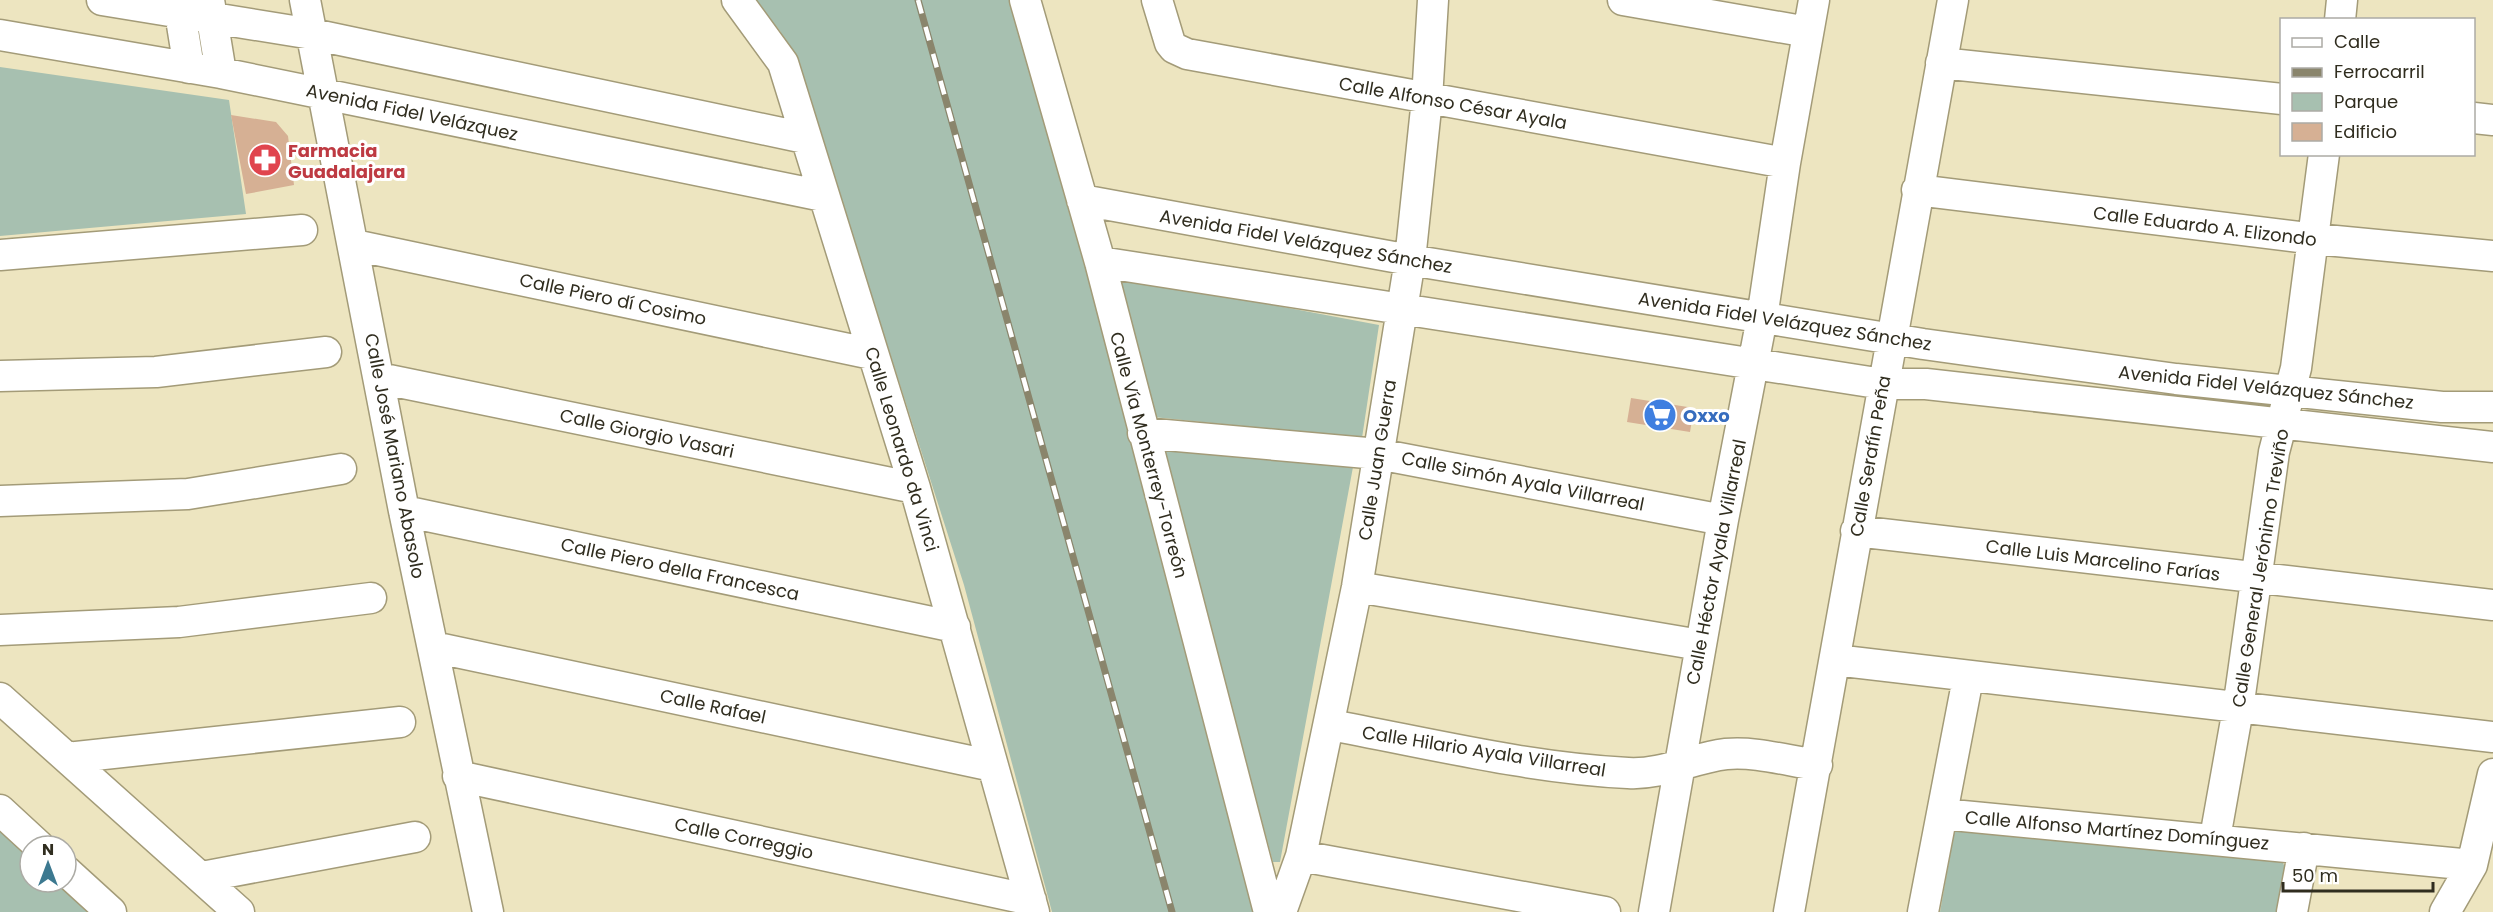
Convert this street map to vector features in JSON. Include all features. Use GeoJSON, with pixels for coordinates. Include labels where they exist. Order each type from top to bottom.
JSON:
{"type":"FeatureCollection","features":[{"type":"Feature","properties":{"kind":"street"},"geometry":{"type":"LineString","coordinates":[[102,0],[211,9],[312,34],[805,138]]}},
{"type":"Feature","properties":{"kind":"street","name":"Calle José Mariano Abasolo"},"geometry":{"type":"LineString","coordinates":[[305,0],[458,776],[493,911]]}},
{"type":"Feature","properties":{"kind":"street","name":"Calle Leonardo da Vinci"},"geometry":{"type":"LineString","coordinates":[[737,0],[783,63],[915,488],[1032,906]]}},
{"type":"Feature","properties":{"kind":"street","name":"Calle Vía Monterrey-Torreón"},"geometry":{"type":"LineString","coordinates":[[1024,0],[1100,262],[1269,912]]}},
{"type":"Feature","properties":{"kind":"street","name":"Calle Alfonso César Ayala"},"geometry":{"type":"LineString","coordinates":[[1158,0],[1167,38],[1180,52],[1785,164]]}},
{"type":"Feature","properties":{"kind":"street","name":"Calle Juan Guerra"},"geometry":{"type":"LineString","coordinates":[[1281,912],[1301,856],[1357,587],[1410,260],[1433,0]]}},
{"type":"Feature","properties":{"kind":"street"},"geometry":{"type":"LineString","coordinates":[[1623,0],[1808,32]]}},
{"type":"Feature","properties":{"kind":"street","name":"Calle Héctor Ayala Villarreal"},"geometry":{"type":"LineString","coordinates":[[1654,912],[1700,645],[1754,365],[1785,164],[1814,0]]}},
{"type":"Feature","properties":{"kind":"street","name":"Calle Serafín Peña"},"geometry":{"type":"LineString","coordinates":[[1789,912],[1917,190],[1953,0]]}},
{"type":"Feature","properties":{"kind":"street"},"geometry":{"type":"LineString","coordinates":[[2340,18],[2342,0]]}},
{"type":"Feature","properties":{"kind":"street"},"geometry":{"type":"LineString","coordinates":[[179,7],[189,68]]}},
{"type":"Feature","properties":{"kind":"street"},"geometry":{"type":"LineString","coordinates":[[211,9],[221,74]]}},
{"type":"Feature","properties":{"kind":"street","name":"Avenida Fidel Velázquez"},"geometry":{"type":"LineString","coordinates":[[0,35],[221,74],[823,196]]}},
{"type":"Feature","properties":{"kind":"street"},"geometry":{"type":"LineString","coordinates":[[1941,63],[2280,99]]}},
{"type":"Feature","properties":{"kind":"street"},"geometry":{"type":"LineString","coordinates":[[2475,118],[2493,120]]}},
{"type":"Feature","properties":{"kind":"street","name":"Calle General Jerónimo Treviño"},"geometry":{"type":"LineString","coordinates":[[2215,838],[2238,709],[2274,452],[2291,390],[2314,239],[2324,156]]}},
{"type":"Feature","properties":{"kind":"street","name":"Calle Eduardo A. Elizondo"},"geometry":{"type":"LineString","coordinates":[[1917,190],[2314,239],[2493,256]]}},
{"type":"Feature","properties":{"kind":"street","name":"Avenida Fidel Velázquez Sánchez"},"geometry":{"type":"LineString","coordinates":[[1082,200],[1410,260],[1923,344],[2164,377],[2442,407],[2493,407]]}},
{"type":"Feature","properties":{"kind":"street"},"geometry":{"type":"LineString","coordinates":[[0,255],[302,230]]}},
{"type":"Feature","properties":{"kind":"street","name":"Calle Piero dí Cosimo"},"geometry":{"type":"LineString","coordinates":[[354,245],[873,354]]}},
{"type":"Feature","properties":{"kind":"street","name":"Avenida Fidel Velázquez Sánchez"},"geometry":{"type":"LineString","coordinates":[[1100,262],[1883,384],[1926,384],[2493,447]]}},
{"type":"Feature","properties":{"kind":"street"},"geometry":{"type":"LineString","coordinates":[[0,376],[156,372],[326,352]]}},
{"type":"Feature","properties":{"kind":"street","name":"Calle Giorgio Vasari"},"geometry":{"type":"LineString","coordinates":[[379,378],[915,488]]}},
{"type":"Feature","properties":{"kind":"street","name":"Calle Simón Ayala Villarreal"},"geometry":{"type":"LineString","coordinates":[[1143,434],[1378,454],[1723,520]]}},
{"type":"Feature","properties":{"kind":"street"},"geometry":{"type":"LineString","coordinates":[[0,501],[188,494],[341,469]]}},
{"type":"Feature","properties":{"kind":"street","name":"Calle Piero della Francesca"},"geometry":{"type":"LineString","coordinates":[[404,511],[955,627]]}},
{"type":"Feature","properties":{"kind":"street","name":"Calle Luis Marcelino Farías"},"geometry":{"type":"LineString","coordinates":[[1856,531],[2493,604]]}},
{"type":"Feature","properties":{"kind":"street"},"geometry":{"type":"LineString","coordinates":[[1357,587],[1700,645]]}},
{"type":"Feature","properties":{"kind":"street"},"geometry":{"type":"LineString","coordinates":[[0,630],[178,622],[371,598]]}},
{"type":"Feature","properties":{"kind":"street","name":"Calle Rafael"},"geometry":{"type":"LineString","coordinates":[[434,647],[993,766]]}},
{"type":"Feature","properties":{"kind":"street"},"geometry":{"type":"LineString","coordinates":[[1835,660],[1968,678],[2493,737]]}},
{"type":"Feature","properties":{"kind":"street"},"geometry":{"type":"LineString","coordinates":[[1923,912],[1968,678]]}},
{"type":"Feature","properties":{"kind":"street"},"geometry":{"type":"LineString","coordinates":[[0,698],[239,912]]}},
{"type":"Feature","properties":{"kind":"street"},"geometry":{"type":"LineString","coordinates":[[67,758],[400,722]]}},
{"type":"Feature","properties":{"kind":"street","name":"Calle Hilario Ayala Villarreal"},"geometry":{"type":"LineString","coordinates":[[1330,725],[1553,765],[1628,773],[1679,767],[1728,754],[1752,755],[1816,765]]}},
{"type":"Feature","properties":{"kind":"street"},"geometry":{"type":"LineString","coordinates":[[2445,912],[2472,865],[2493,774]]}},
{"type":"Feature","properties":{"kind":"street","name":"Calle Correggio"},"geometry":{"type":"LineString","coordinates":[[458,776],[1032,906]]}},
{"type":"Feature","properties":{"kind":"street"},"geometry":{"type":"LineString","coordinates":[[0,810],[26,834]]}},
{"type":"Feature","properties":{"kind":"street","name":"Calle Alfonso Martínez Domínguez"},"geometry":{"type":"LineString","coordinates":[[1942,814],[2215,838],[2472,865]]}},
{"type":"Feature","properties":{"kind":"street"},"geometry":{"type":"LineString","coordinates":[[202,878],[415,837]]}},
{"type":"Feature","properties":{"kind":"street"},"geometry":{"type":"LineString","coordinates":[[2292,912],[2304,848]]}},
{"type":"Feature","properties":{"kind":"street"},"geometry":{"type":"LineString","coordinates":[[1301,856],[1605,912]]}},
{"type":"Feature","properties":{"kind":"street"},"geometry":{"type":"LineString","coordinates":[[78,882],[111,912]]}},
{"type":"Feature","properties":{"kind":"green space"},"geometry":{"type":"Polygon","coordinates":[[[755,0],[1012,0],[1088,271],[1254,912],[1052,912],[964,585],[808,97],[780,31],[755,0]]]}},
{"type":"Feature","properties":{"kind":"green space"},"geometry":{"type":"Polygon","coordinates":[[[0,67],[229,100],[246,214],[0,236],[0,67]]]}},
{"type":"Feature","properties":{"kind":"green space"},"geometry":{"type":"Polygon","coordinates":[[[1113,275],[1379,325],[1362,438],[1153,417],[1113,275]]]}},
{"type":"Feature","properties":{"kind":"green space"},"geometry":{"type":"Polygon","coordinates":[[[1167,444],[1353,467],[1280,862],[1273,862],[1161,450],[1167,444]]]}},
{"type":"Feature","properties":{"kind":"green space"},"geometry":{"type":"Polygon","coordinates":[[[1955,827],[2279,855],[2286,869],[2278,912],[1940,912],[1955,827]]]}},
{"type":"Feature","properties":{"kind":"green space"},"geometry":{"type":"Polygon","coordinates":[[[0,828],[18,844],[18,894],[72,894],[91,912],[0,912],[0,828]]]}},
{"type":"Feature","properties":{"kind":"building","name":"Farmacia Guadalajara"},"geometry":{"type":"Polygon","coordinates":[[[231,115],[276,122],[288,136],[294,185],[246,194],[231,115]]]}},
{"type":"Feature","properties":{"kind":"building","name":"Oxxo"},"geometry":{"type":"Polygon","coordinates":[[[1631,398],[1694,408],[1690,432],[1627,422],[1631,398]]]}},
{"type":"Feature","properties":{"kind":"railway"},"geometry":{"type":"LineString","coordinates":[[918,0],[1172,912]]}},
{"type":"Feature","properties":{"kind":"place","name":"Farmacia Guadalajara"},"geometry":{"type":"Point","coordinates":[265,160]}},
{"type":"Feature","properties":{"kind":"place","name":"Oxxo"},"geometry":{"type":"Point","coordinates":[1660,415]}}]}
